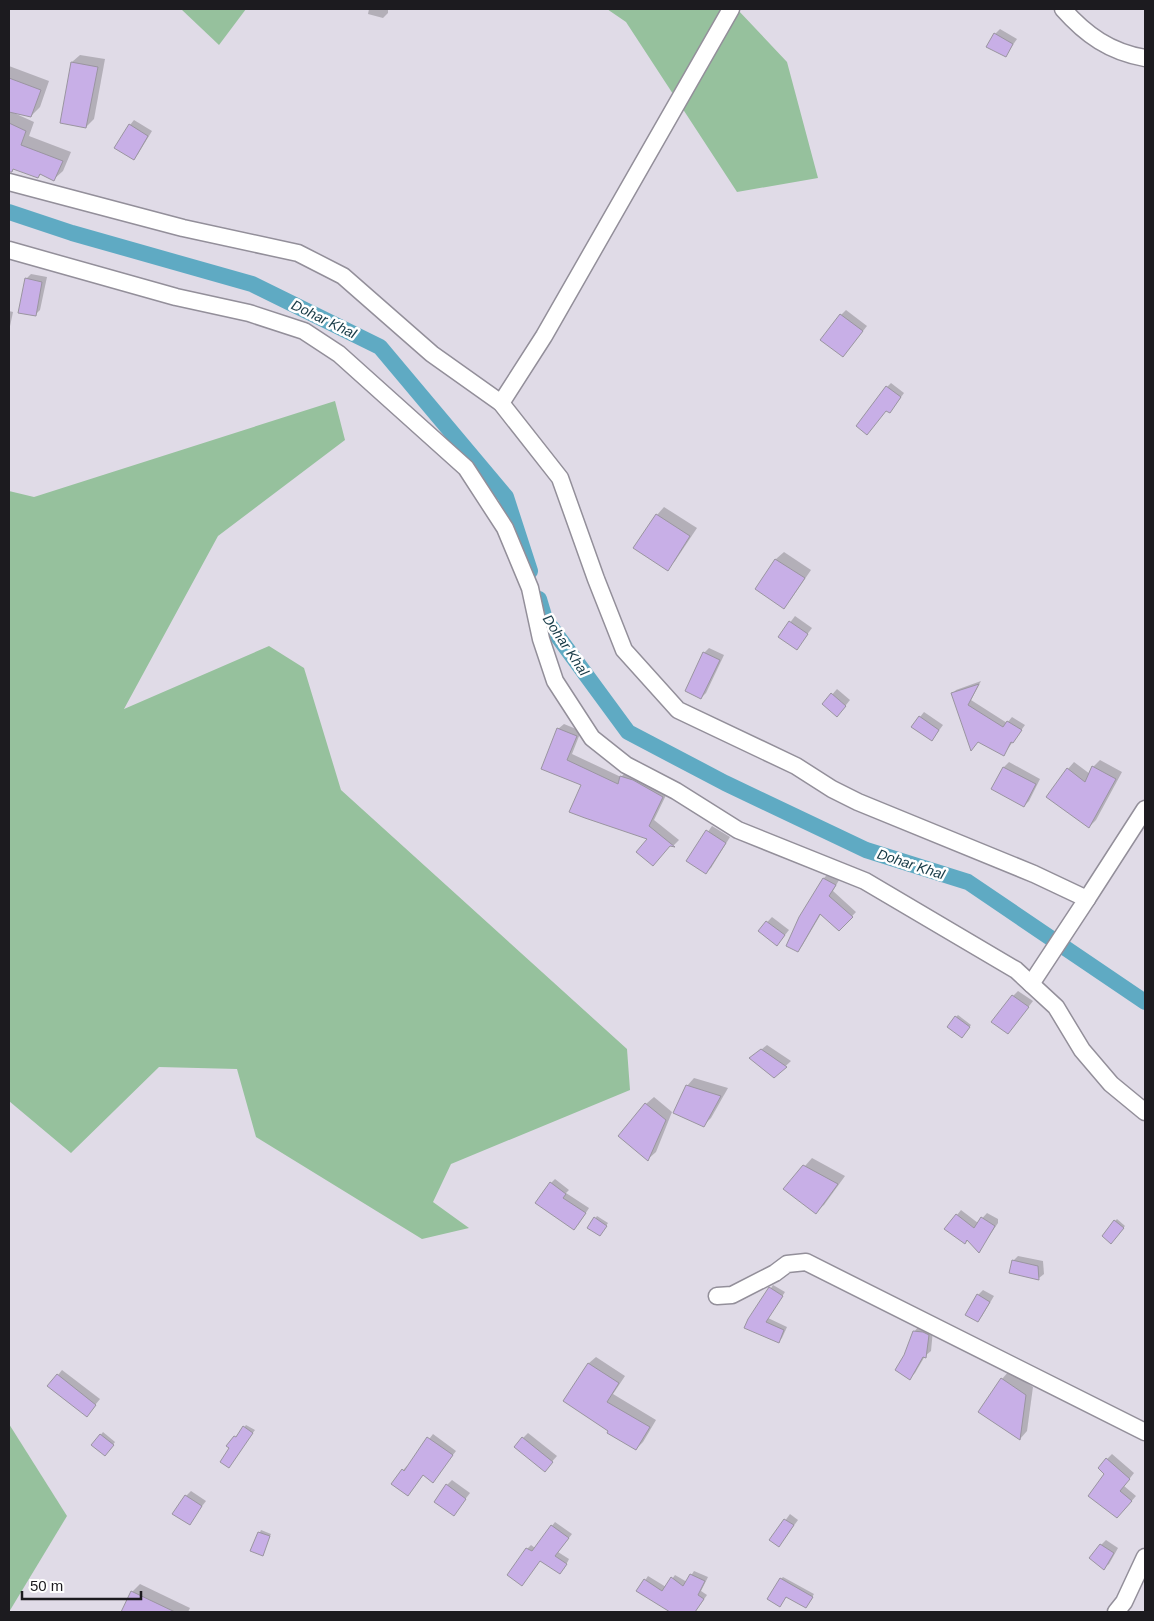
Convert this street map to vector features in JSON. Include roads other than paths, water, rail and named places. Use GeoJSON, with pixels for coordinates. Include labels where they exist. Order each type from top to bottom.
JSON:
{"type":"FeatureCollection","features":[{"type":"Feature","properties":{"kind":"street"},"geometry":{"type":"LineString","coordinates":[[501,403],[544,336],[731,9]]}},
{"type":"Feature","properties":{"kind":"street"},"geometry":{"type":"LineString","coordinates":[[1063,9],[1075,23],[1105,46],[1129,55],[1145,58]]}},
{"type":"Feature","properties":{"kind":"street"},"geometry":{"type":"LineString","coordinates":[[9,182],[182,228],[298,254],[343,276],[432,354],[501,403],[560,478],[624,650],[678,710],[796,766],[832,789],[858,802],[1034,874],[1087,899]]}},
{"type":"Feature","properties":{"kind":"street"},"geometry":{"type":"LineString","coordinates":[[9,250],[176,297],[249,313],[304,331],[339,354],[466,468],[505,528],[530,588],[541,639],[555,681],[592,738],[626,764],[676,791],[738,830],[865,881],[1016,970],[1056,1007],[1082,1050],[1111,1084],[1145,1112]]}},
{"type":"Feature","properties":{"kind":"street"},"geometry":{"type":"LineString","coordinates":[[1031,984],[1145,809]]}},
{"type":"Feature","properties":{"kind":"street"},"geometry":{"type":"LineString","coordinates":[[717,1296],[732,1295],[775,1273],[786,1264],[806,1262],[1145,1432]]}},
{"type":"Feature","properties":{"kind":"street"},"geometry":{"type":"LineString","coordinates":[[1116,1612],[1124,1602],[1145,1557]]}},
{"type":"Feature","properties":{"kind":"waterway","name":"Dohar Khal"},"geometry":{"type":"LineString","coordinates":[[9,212],[72,233],[252,284],[380,347],[506,497],[530,571]]}},
{"type":"Feature","properties":{"kind":"waterway","name":"Dohar Khal"},"geometry":{"type":"LineString","coordinates":[[539,599],[545,619],[628,732],[725,783],[866,850],[968,882],[1145,1002]]}}]}
